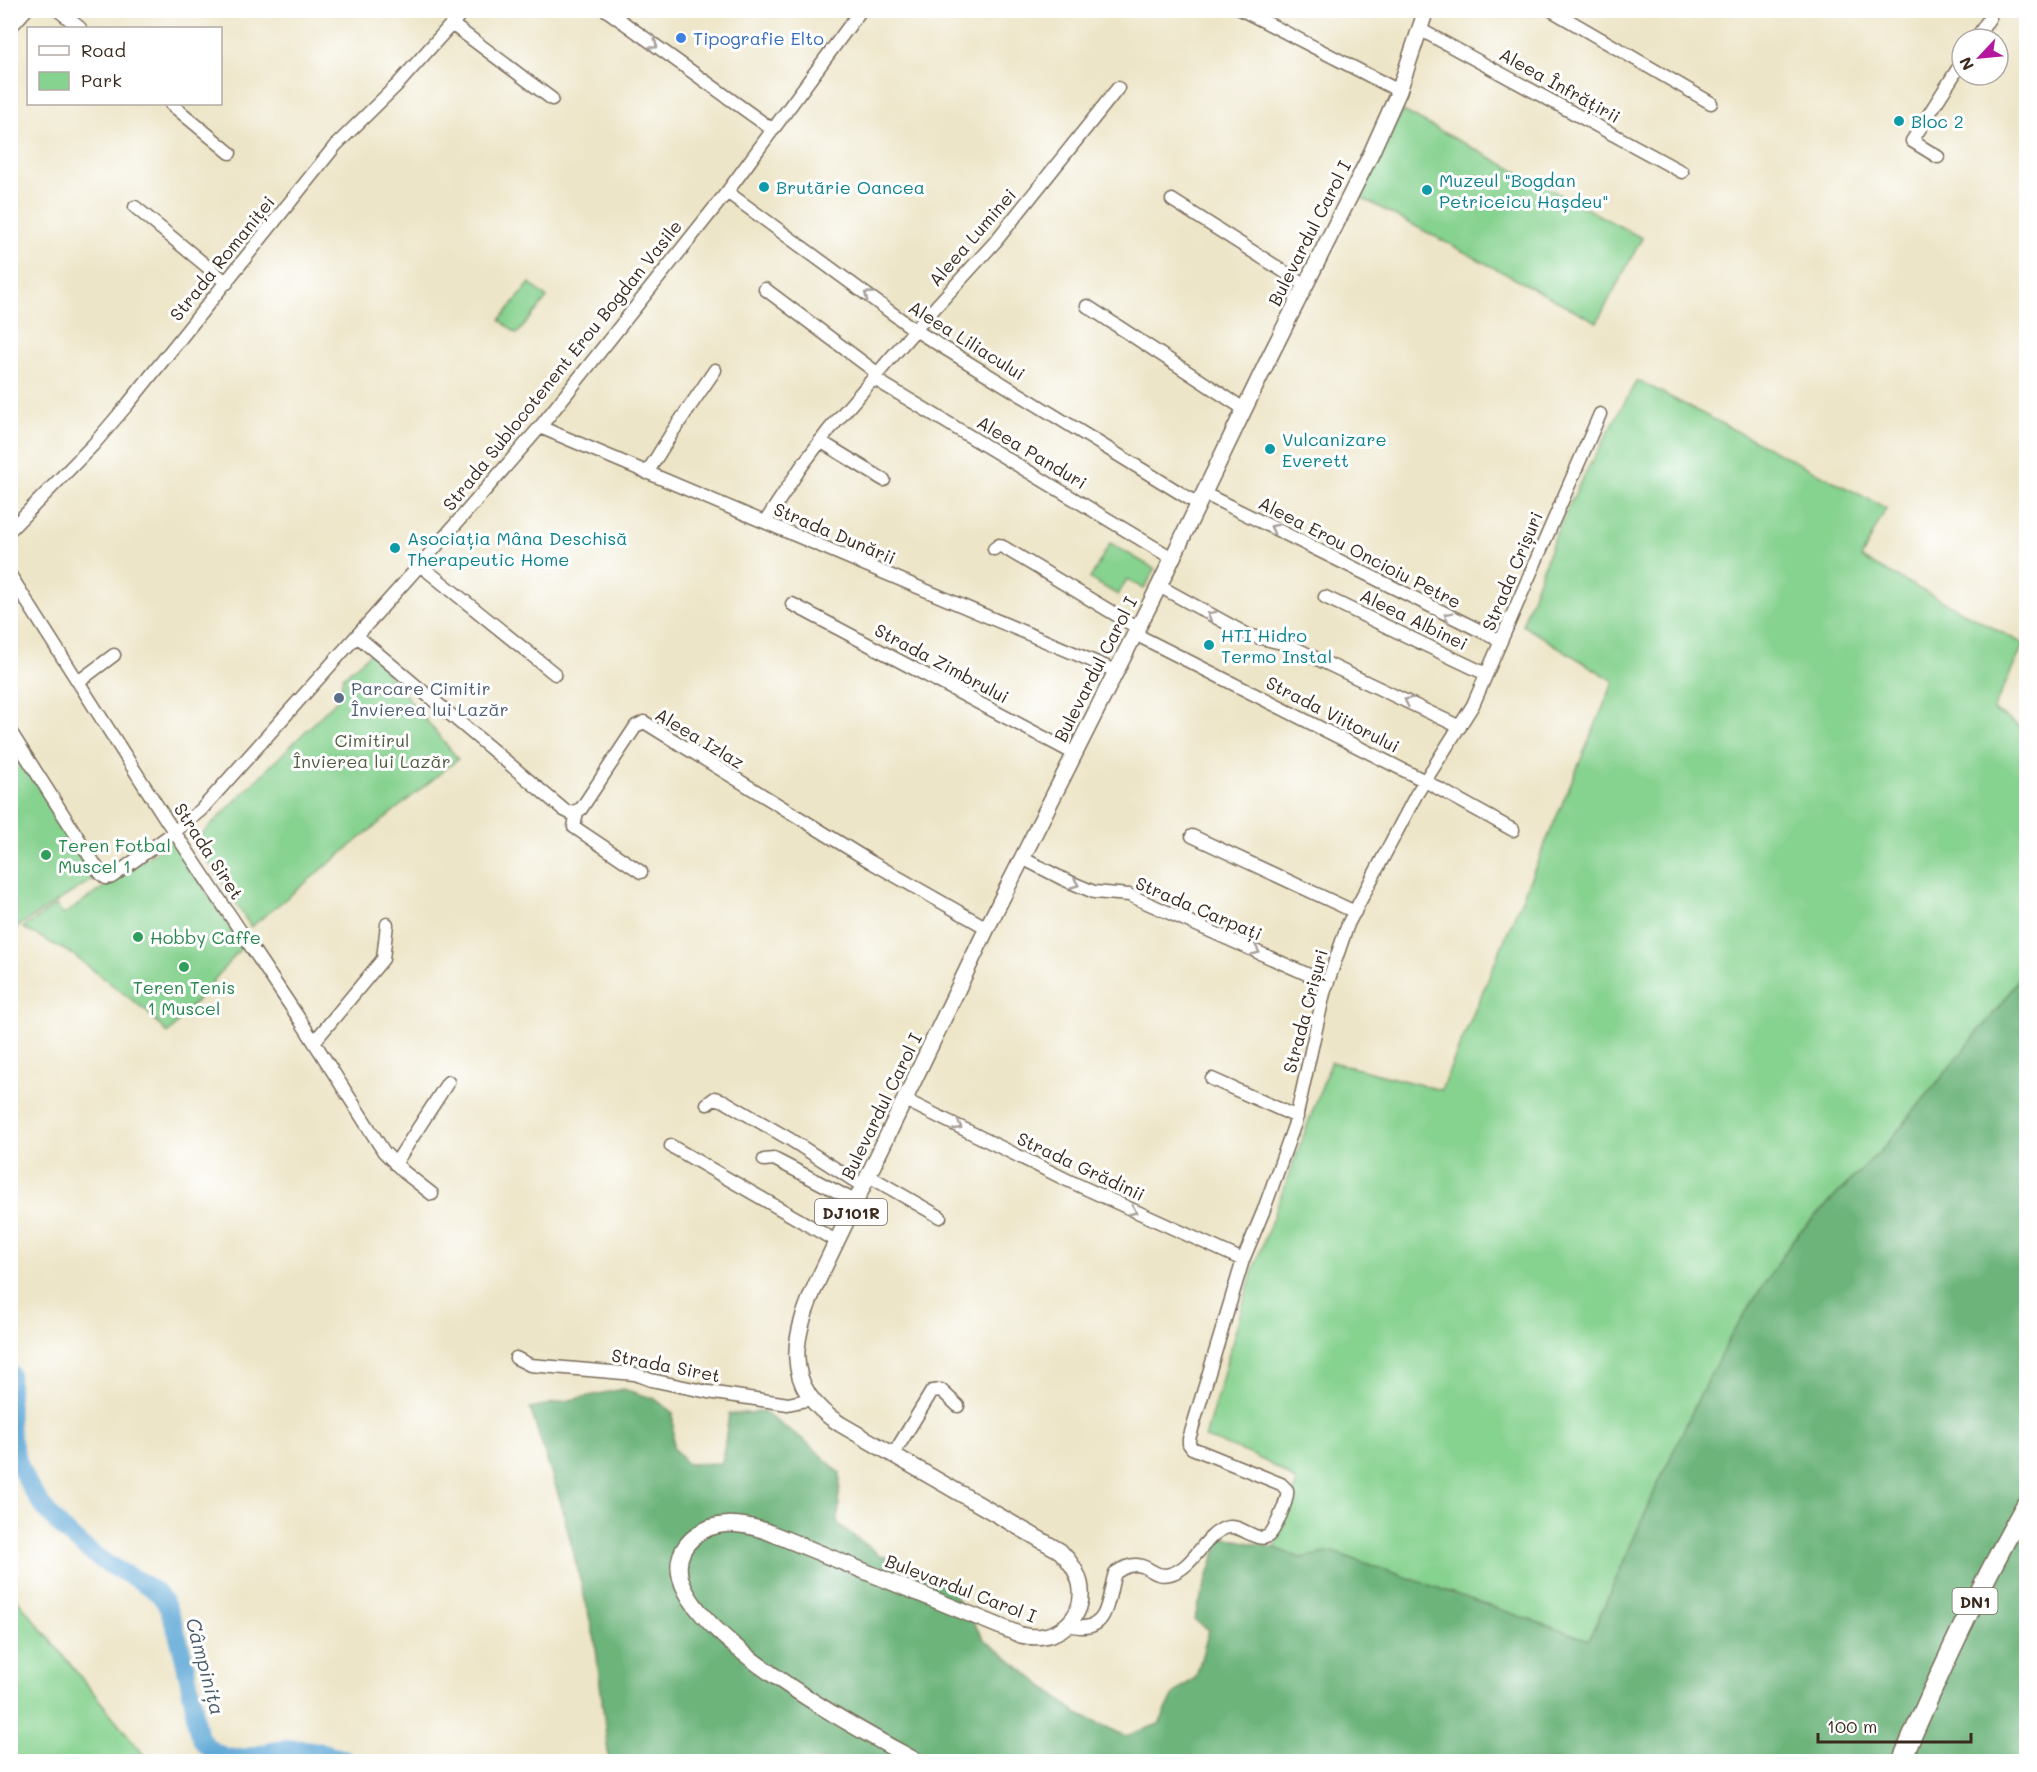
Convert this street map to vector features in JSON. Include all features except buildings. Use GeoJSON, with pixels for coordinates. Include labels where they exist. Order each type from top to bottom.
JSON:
{"type":"FeatureCollection","features":[{"type":"Feature","properties":{"kind":"highway","name":"DN1"},"geometry":{"type":"LineString","coordinates":[[1901,1761],[1972,1606],[2026,1504]]}},
{"type":"Feature","properties":{"kind":"highway","name":"DN1"},"geometry":{"type":"LineString","coordinates":[[1914,1761],[1983,1610],[2026,1529]]}},
{"type":"Feature","properties":{"kind":"main road","name":"Bulevardul Carol I"},"geometry":{"type":"LineString","coordinates":[[918,1761],[782,1682],[705,1618],[686,1595],[681,1582],[680,1558],[690,1540],[698,1533],[716,1525],[737,1524],[750,1526],[1021,1635],[1043,1638],[1060,1631],[1067,1625],[1080,1604],[1080,1583],[1070,1561],[1060,1551],[828,1417],[810,1399],[800,1380],[797,1370],[798,1335],[808,1301],[987,928],[1137,631],[1368,160],[1399,91],[1421,30],[1425,11]]}},
{"type":"Feature","properties":{"kind":"street"},"geometry":{"type":"LineString","coordinates":[[10,28],[26,10]]}},
{"type":"Feature","properties":{"kind":"street"},"geometry":{"type":"LineString","coordinates":[[58,10],[79,27]]}},
{"type":"Feature","properties":{"kind":"street","name":"Strada Romaniței"},"geometry":{"type":"LineString","coordinates":[[10,530],[100,437],[335,146],[398,84],[464,10]]}},
{"type":"Feature","properties":{"kind":"street"},"geometry":{"type":"LineString","coordinates":[[606,10],[773,130]]}},
{"type":"Feature","properties":{"kind":"street","name":"Strada Sublocotenent Erou Bogdan Vasile"},"geometry":{"type":"LineString","coordinates":[[10,731],[101,874],[106,878],[112,877],[201,810],[540,427],[727,192],[861,10]]}},
{"type":"Feature","properties":{"kind":"street"},"geometry":{"type":"LineString","coordinates":[[1242,10],[1399,91]]}},
{"type":"Feature","properties":{"kind":"street"},"geometry":{"type":"LineString","coordinates":[[1551,10],[1711,103]]}},
{"type":"Feature","properties":{"kind":"street"},"geometry":{"type":"LineString","coordinates":[[453,25],[552,99]]}},
{"type":"Feature","properties":{"kind":"street","name":"Aleea Înfrățirii"},"geometry":{"type":"LineString","coordinates":[[1421,30],[1682,172]]}},
{"type":"Feature","properties":{"kind":"street"},"geometry":{"type":"LineString","coordinates":[[1938,157],[1912,141],[1950,81]]}},
{"type":"Feature","properties":{"kind":"street","name":"Aleea Luminei"},"geometry":{"type":"LineString","coordinates":[[765,522],[820,441],[875,375],[995,242],[1118,88]]}},
{"type":"Feature","properties":{"kind":"street"},"geometry":{"type":"LineString","coordinates":[[172,105],[230,153]]}},
{"type":"Feature","properties":{"kind":"street","name":"Aleea Liliacului"},"geometry":{"type":"LineString","coordinates":[[727,192],[915,330],[1201,499]]}},
{"type":"Feature","properties":{"kind":"street"},"geometry":{"type":"LineString","coordinates":[[1172,200],[1305,285]]}},
{"type":"Feature","properties":{"kind":"street"},"geometry":{"type":"LineString","coordinates":[[135,207],[226,283]]}},
{"type":"Feature","properties":{"kind":"street","name":"Aleea Panduri"},"geometry":{"type":"LineString","coordinates":[[765,290],[875,375],[1172,558]]}},
{"type":"Feature","properties":{"kind":"street"},"geometry":{"type":"LineString","coordinates":[[1087,306],[1244,409]]}},
{"type":"Feature","properties":{"kind":"street"},"geometry":{"type":"LineString","coordinates":[[647,473],[715,370]]}},
{"type":"Feature","properties":{"kind":"street","name":"Strada Crișuri"},"geometry":{"type":"LineString","coordinates":[[1067,1625],[1082,1627],[1095,1625],[1101,1619],[1106,1610],[1114,1574],[1122,1568],[1136,1564],[1168,1575],[1180,1570],[1218,1531],[1228,1526],[1261,1538],[1267,1536],[1288,1494],[1281,1484],[1192,1448],[1188,1442],[1243,1260],[1297,1117],[1328,983],[1355,912],[1425,781],[1473,705],[1600,414]]}},
{"type":"Feature","properties":{"kind":"street","name":"Strada Dunării"},"geometry":{"type":"LineString","coordinates":[[540,427],[1116,671]]}},
{"type":"Feature","properties":{"kind":"street"},"geometry":{"type":"LineString","coordinates":[[820,441],[884,480]]}},
{"type":"Feature","properties":{"kind":"street","name":"Aleea Erou Oncioiu Petre"},"geometry":{"type":"LineString","coordinates":[[1201,499],[1501,641]]}},
{"type":"Feature","properties":{"kind":"street","name":"Strada Viitorului"},"geometry":{"type":"LineString","coordinates":[[994,549],[999,545],[1003,547],[1137,631],[1425,781],[1513,830]]}},
{"type":"Feature","properties":{"kind":"street"},"geometry":{"type":"LineString","coordinates":[[420,565],[555,674]]}},
{"type":"Feature","properties":{"kind":"street","name":"Strada Siret"},"geometry":{"type":"LineString","coordinates":[[10,575],[174,832],[314,1042],[384,1152],[432,1194]]}},
{"type":"Feature","properties":{"kind":"street"},"geometry":{"type":"LineString","coordinates":[[1159,586],[1240,631],[1255,638],[1286,644],[1460,727]]}},
{"type":"Feature","properties":{"kind":"street","name":"Aleea Albinei"},"geometry":{"type":"LineString","coordinates":[[1325,597],[1486,674]]}},
{"type":"Feature","properties":{"kind":"street","name":"Strada Zimbrului"},"geometry":{"type":"LineString","coordinates":[[792,604],[1074,754]]}},
{"type":"Feature","properties":{"kind":"street"},"geometry":{"type":"LineString","coordinates":[[357,636],[564,810],[570,813],[577,812],[574,827],[641,872]]}},
{"type":"Feature","properties":{"kind":"street"},"geometry":{"type":"LineString","coordinates":[[78,682],[114,655]]}},
{"type":"Feature","properties":{"kind":"street","name":"Aleea Izlaz"},"geometry":{"type":"LineString","coordinates":[[577,812],[586,803],[636,726],[644,722],[862,856],[987,928]]}},
{"type":"Feature","properties":{"kind":"street"},"geometry":{"type":"LineString","coordinates":[[1192,836],[1355,912]]}},
{"type":"Feature","properties":{"kind":"street","name":"Strada Carpați"},"geometry":{"type":"LineString","coordinates":[[1023,858],[1094,892],[1129,895],[1328,983]]}},
{"type":"Feature","properties":{"kind":"street"},"geometry":{"type":"LineString","coordinates":[[314,1042],[383,959],[387,924]]}},
{"type":"Feature","properties":{"kind":"street"},"geometry":{"type":"LineString","coordinates":[[1212,1079],[1297,1117]]}},
{"type":"Feature","properties":{"kind":"street"},"geometry":{"type":"LineString","coordinates":[[395,1164],[448,1082]]}},
{"type":"Feature","properties":{"kind":"street"},"geometry":{"type":"LineString","coordinates":[[707,1104],[715,1098],[724,1101],[866,1182],[939,1216]]}},
{"type":"Feature","properties":{"kind":"street","name":"Strada Grădinii"},"geometry":{"type":"LineString","coordinates":[[905,1100],[1088,1190],[1243,1260]]}},
{"type":"Feature","properties":{"kind":"street"},"geometry":{"type":"LineString","coordinates":[[671,1146],[836,1241]]}},
{"type":"Feature","properties":{"kind":"street"},"geometry":{"type":"LineString","coordinates":[[764,1160],[774,1159],[856,1202]]}},
{"type":"Feature","properties":{"kind":"street","name":"Strada Siret"},"geometry":{"type":"LineString","coordinates":[[516,1358],[530,1365],[635,1374],[651,1380],[708,1392],[788,1404],[810,1399]]}},
{"type":"Feature","properties":{"kind":"street"},"geometry":{"type":"LineString","coordinates":[[893,1455],[932,1391],[940,1390],[958,1406]]}},
{"type":"Feature","properties":{"kind":"green space"},"geometry":{"type":"Polygon","coordinates":[[[1403,111],[1642,238],[1597,322],[1358,196],[1403,111]]]}},
{"type":"Feature","properties":{"kind":"green space"},"geometry":{"type":"Polygon","coordinates":[[[530,283],[547,298],[517,334],[500,320],[530,283]]]}},
{"type":"Feature","properties":{"kind":"green space"},"geometry":{"type":"Polygon","coordinates":[[[1637,380],[1886,508],[1861,558],[2024,644],[1993,710],[2026,730],[2026,965],[2007,997],[1887,1144],[1794,1238],[1705,1385],[1656,1488],[1589,1640],[1333,1552],[1300,1558],[1275,1548],[1297,1483],[1265,1461],[1205,1438],[1252,1273],[1331,1062],[1441,1090],[1614,681],[1522,625],[1555,536],[1580,483],[1637,380]]]}},
{"type":"Feature","properties":{"kind":"green space"},"geometry":{"type":"Polygon","coordinates":[[[1110,543],[1155,569],[1144,589],[1127,579],[1118,595],[1090,579],[1110,543]]]}},
{"type":"Feature","properties":{"kind":"green space","name":"Cimitirul Învierea lui Lazăr"},"geometry":{"type":"Polygon","coordinates":[[[371,653],[458,759],[251,927],[195,841],[339,698],[343,677],[371,653]]]}},
{"type":"Feature","properties":{"kind":"green space"},"geometry":{"type":"Polygon","coordinates":[[[10,732],[101,874],[11,931],[10,931],[10,732]]]}},
{"type":"Feature","properties":{"kind":"green space","name":"Hobby Caffe"},"geometry":{"type":"Polygon","coordinates":[[[173,840],[242,947],[168,1034],[145,1010],[72,954],[23,928],[56,905],[63,915],[173,840]]]}},
{"type":"Feature","properties":{"kind":"green space"},"geometry":{"type":"Polygon","coordinates":[[[2026,965],[2026,1761],[609,1761],[595,1640],[561,1503],[530,1408],[623,1389],[655,1399],[673,1413],[673,1448],[687,1464],[722,1463],[729,1414],[763,1412],[804,1440],[840,1473],[838,1524],[880,1555],[946,1583],[984,1639],[1078,1714],[1126,1736],[1159,1724],[1174,1694],[1196,1677],[1209,1630],[1194,1620],[1222,1537],[1275,1548],[1300,1558],[1333,1552],[1589,1640],[1656,1488],[1733,1332],[1794,1238],[1887,1144],[2007,997],[2026,965]]]}},
{"type":"Feature","properties":{"kind":"green space"},"geometry":{"type":"Polygon","coordinates":[[[11,1585],[17,1599],[149,1761],[11,1761],[11,1585]]]}},
{"type":"Feature","properties":{"kind":"waterway","name":"Câmpinița"},"geometry":{"type":"LineString","coordinates":[[10,1373],[11,1432],[16,1453],[32,1490],[43,1507],[70,1536],[103,1561],[149,1587],[161,1597],[172,1617],[188,1678],[197,1728],[206,1745],[221,1755],[237,1758],[278,1750],[305,1749],[324,1752],[349,1762]]}},
{"type":"Feature","properties":{"kind":"place","name":"Tipografie Elto"},"geometry":{"type":"Point","coordinates":[681,38]}},
{"type":"Feature","properties":{"kind":"place","name":"Bloc 2"},"geometry":{"type":"Point","coordinates":[1899,121]}},
{"type":"Feature","properties":{"kind":"place","name":"Brutărie Oancea"},"geometry":{"type":"Point","coordinates":[764,187]}},
{"type":"Feature","properties":{"kind":"place","name":"Muzeul \"Bogdan Petriceicu Hașdeu\""},"geometry":{"type":"Point","coordinates":[1427,190]}},
{"type":"Feature","properties":{"kind":"place","name":"Vulcanizare Everett"},"geometry":{"type":"Point","coordinates":[1270,449]}},
{"type":"Feature","properties":{"kind":"place","name":"Asociația Mâna Deschisă Therapeutic Home"},"geometry":{"type":"Point","coordinates":[395,548]}},
{"type":"Feature","properties":{"kind":"place","name":"HTI Hidro Termo Instal"},"geometry":{"type":"Point","coordinates":[1209,645]}},
{"type":"Feature","properties":{"kind":"place","name":"Parcare Cimitir Învierea lui Lazăr"},"geometry":{"type":"Point","coordinates":[339,698]}},
{"type":"Feature","properties":{"kind":"place","name":"Teren Fotbal Muscel 1"},"geometry":{"type":"Point","coordinates":[46,855]}},
{"type":"Feature","properties":{"kind":"place","name":"Hobby Caffe"},"geometry":{"type":"Point","coordinates":[138,937]}},
{"type":"Feature","properties":{"kind":"place","name":"Teren Tenis 1 Muscel"},"geometry":{"type":"Point","coordinates":[184,967]}}]}
